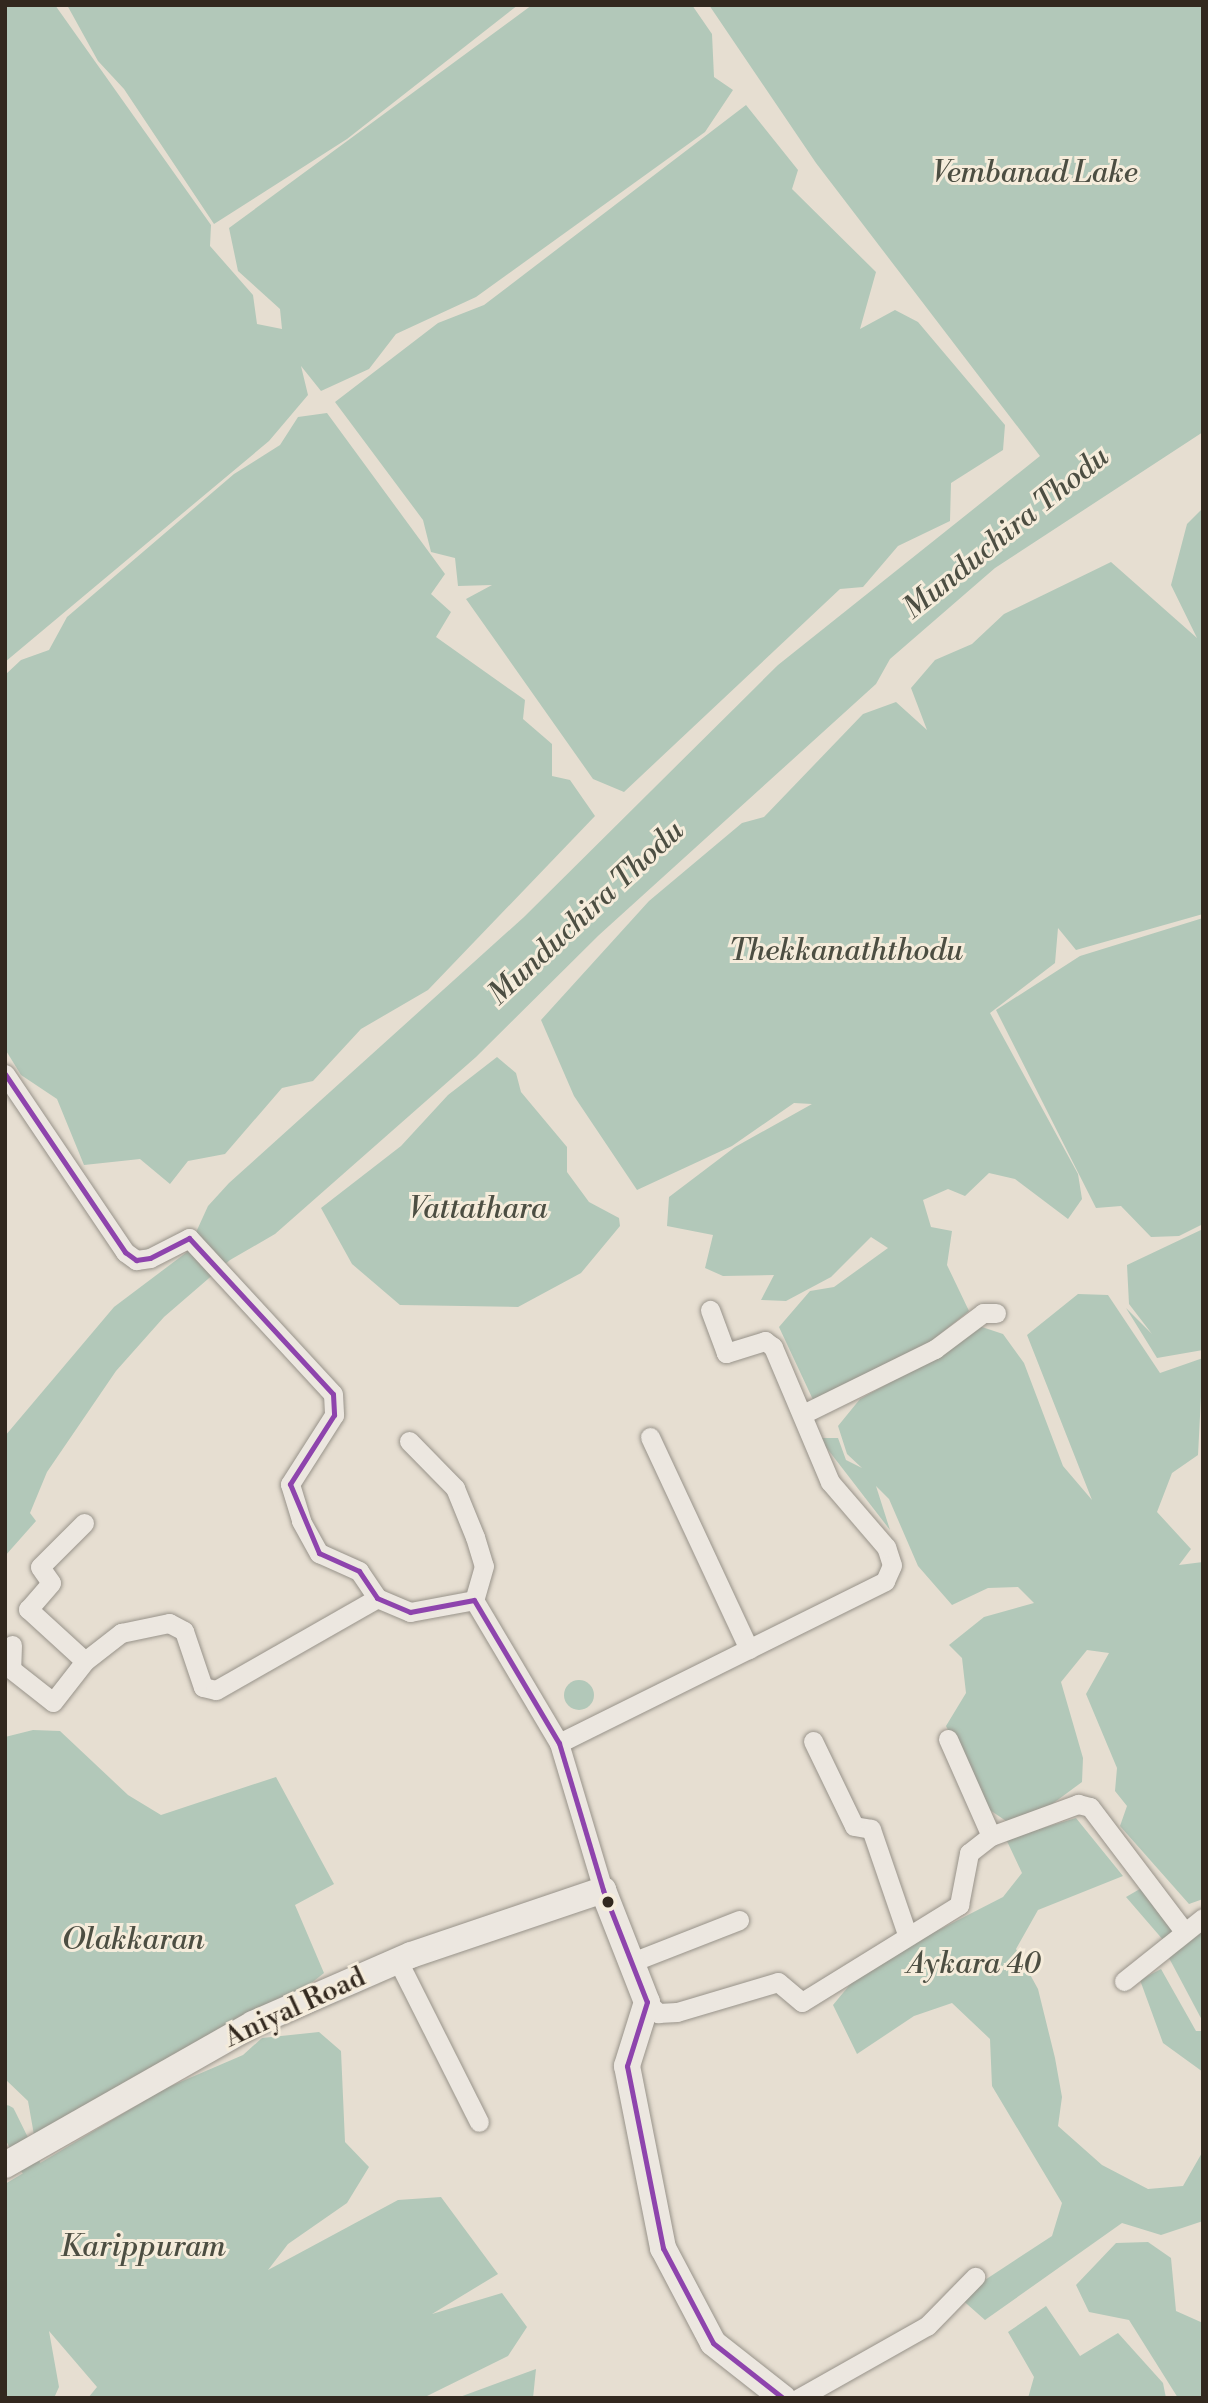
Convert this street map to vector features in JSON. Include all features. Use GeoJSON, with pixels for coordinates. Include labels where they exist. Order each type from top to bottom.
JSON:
{"type":"FeatureCollection","features":[{"type":"Feature","properties":{"kind":"main road","name":"Aniyal Road"},"geometry":{"type":"LineString","coordinates":[[5,2165],[253,2024],[398,1961],[603,1890]]}},
{"type":"Feature","properties":{"kind":"main road"},"geometry":{"type":"LineString","coordinates":[[603,1890],[647,2002],[627,2066],[663,2248],[713,2343],[783,2398]]}},
{"type":"Feature","properties":{"kind":"street"},"geometry":{"type":"LineString","coordinates":[[5,1074],[125,1252],[136,1260],[150,1258],[189,1238],[333,1394],[334,1415],[290,1485],[319,1553],[359,1571],[377,1598],[410,1612],[474,1600]]}},
{"type":"Feature","properties":{"kind":"street"},"geometry":{"type":"LineString","coordinates":[[559,1743],[885,1581],[892,1564],[886,1547],[830,1482],[773,1347],[765,1341],[726,1353],[710,1310]]}},
{"type":"Feature","properties":{"kind":"street"},"geometry":{"type":"LineString","coordinates":[[803,1414],[925,1355],[983,1313],[996,1313]]}},
{"type":"Feature","properties":{"kind":"street"},"geometry":{"type":"LineString","coordinates":[[650,1437],[749,1649]]}},
{"type":"Feature","properties":{"kind":"street"},"geometry":{"type":"LineString","coordinates":[[409,1441],[455,1488],[484,1566],[474,1600],[559,1743],[603,1890]]}},
{"type":"Feature","properties":{"kind":"street"},"geometry":{"type":"LineString","coordinates":[[84,1523],[40,1567],[51,1583],[28,1609],[85,1661]]}},
{"type":"Feature","properties":{"kind":"street"},"geometry":{"type":"LineString","coordinates":[[12,1645],[11,1669],[53,1702],[85,1661],[121,1633],[169,1623],[184,1632],[203,1687],[216,1690],[377,1598]]}},
{"type":"Feature","properties":{"kind":"street"},"geometry":{"type":"LineString","coordinates":[[948,1739],[991,1836]]}},
{"type":"Feature","properties":{"kind":"street"},"geometry":{"type":"LineString","coordinates":[[813,1741],[854,1826],[871,1829],[907,1934]]}},
{"type":"Feature","properties":{"kind":"street"},"geometry":{"type":"LineString","coordinates":[[647,2002],[658,2013],[677,2012],[778,1982],[802,2002],[907,1934],[959,1906],[969,1853],[991,1836],[1085,1803],[1179,1935]]}},
{"type":"Feature","properties":{"kind":"street"},"geometry":{"type":"LineString","coordinates":[[1124,1981],[1203,1918]]}},
{"type":"Feature","properties":{"kind":"street"},"geometry":{"type":"LineString","coordinates":[[632,1962],[739,1920]]}},
{"type":"Feature","properties":{"kind":"street"},"geometry":{"type":"LineString","coordinates":[[398,1961],[479,2122]]}},
{"type":"Feature","properties":{"kind":"street"},"geometry":{"type":"LineString","coordinates":[[799,2398],[927,2326],[975,2277]]}},
{"type":"Feature","properties":{"kind":"water"},"geometry":{"type":"Polygon","coordinates":[[[5,5],[55,5],[211,225],[210,246],[253,295],[257,324],[282,329],[280,309],[238,271],[229,228],[532,5],[692,5],[712,34],[714,77],[733,90],[705,132],[476,297],[396,334],[369,369],[321,391],[301,366],[308,395],[269,441],[5,662],[5,5]]]}},
{"type":"Feature","properties":{"kind":"water"},"geometry":{"type":"Polygon","coordinates":[[[67,5],[518,5],[347,139],[214,224],[124,89],[98,61],[67,5]]]}},
{"type":"Feature","properties":{"kind":"water","name":"Vembanad Lake"},"geometry":{"type":"Polygon","coordinates":[[[709,5],[1203,5],[1203,432],[995,568],[890,659],[876,684],[599,935],[476,1057],[275,1234],[230,1260],[164,1317],[116,1371],[47,1472],[30,1513],[36,1521],[5,1556],[5,1436],[114,1307],[187,1252],[208,1206],[229,1183],[524,917],[778,665],[1040,456],[816,163],[709,5]]]}},
{"type":"Feature","properties":{"kind":"water"},"geometry":{"type":"Polygon","coordinates":[[[746,105],[798,170],[792,189],[876,272],[860,329],[895,310],[918,322],[1005,425],[1003,450],[951,483],[950,521],[898,546],[863,587],[840,589],[624,792],[593,779],[466,599],[492,585],[458,586],[455,558],[431,552],[423,520],[335,402],[438,323],[484,305],[746,105]]]}},
{"type":"Feature","properties":{"kind":"water"},"geometry":{"type":"Polygon","coordinates":[[[327,413],[445,574],[431,594],[451,612],[436,637],[525,700],[523,719],[552,744],[552,776],[570,780],[595,816],[428,990],[361,1029],[313,1081],[282,1088],[225,1154],[188,1161],[170,1184],[140,1159],[84,1165],[57,1099],[21,1075],[5,1049],[5,675],[21,660],[49,650],[67,617],[234,474],[280,445],[298,417],[327,413]]]}},
{"type":"Feature","properties":{"kind":"water","name":"Thekkanaththodu"},"geometry":{"type":"Polygon","coordinates":[[[1203,508],[1203,914],[1076,950],[1058,928],[1055,963],[990,1013],[1078,1174],[1082,1199],[1068,1219],[1015,1179],[989,1173],[965,1196],[948,1189],[923,1200],[931,1227],[952,1231],[947,1265],[969,1311],[934,1339],[976,1325],[1003,1334],[1024,1363],[1063,1466],[1092,1500],[1027,1335],[1078,1294],[1108,1295],[1160,1373],[1203,1358],[1198,1455],[1172,1473],[1157,1512],[1191,1549],[1179,1565],[1203,1562],[1203,1899],[1189,1904],[1120,1826],[1127,1806],[1115,1791],[1117,1768],[1086,1694],[1109,1653],[1087,1650],[1061,1682],[1083,1758],[1082,1782],[1044,1810],[1009,1823],[987,1808],[946,1726],[966,1693],[962,1658],[949,1645],[984,1617],[1034,1603],[1018,1587],[988,1588],[952,1605],[918,1566],[889,1499],[876,1486],[890,1530],[819,1438],[838,1438],[846,1460],[862,1468],[847,1454],[838,1426],[860,1399],[927,1362],[815,1404],[779,1327],[810,1291],[834,1287],[888,1248],[871,1237],[831,1277],[786,1301],[761,1300],[774,1275],[723,1276],[705,1268],[713,1235],[667,1226],[669,1197],[735,1147],[812,1104],[794,1103],[732,1146],[637,1190],[574,1096],[541,1020],[649,901],[742,823],[764,817],[863,714],[896,702],[927,730],[911,688],[935,660],[972,644],[1004,614],[1111,562],[1197,638],[1171,585],[1187,524],[1203,508]]]}},
{"type":"Feature","properties":{"kind":"water","name":"Thekkanaththodu"},"geometry":{"type":"Polygon","coordinates":[[[1203,918],[1203,1224],[1179,1236],[1151,1237],[1121,1206],[1096,1208],[996,1010],[1080,956],[1203,918]]]}},
{"type":"Feature","properties":{"kind":"water","name":"Vattathara"},"geometry":{"type":"Polygon","coordinates":[[[497,1057],[516,1073],[521,1092],[567,1147],[567,1172],[589,1202],[619,1218],[620,1226],[581,1273],[518,1307],[400,1305],[352,1264],[321,1208],[401,1146],[448,1095],[497,1057]]]}},
{"type":"Feature","properties":{"kind":"water"},"geometry":{"type":"Polygon","coordinates":[[[1203,1229],[1203,1350],[1157,1358],[1126,1308],[1152,1334],[1129,1304],[1127,1265],[1203,1229]]]}},
{"type":"Feature","properties":{"kind":"water"},"geometry":{"type":"Polygon","coordinates":[[[579,1680],[590,1684],[594,1695],[590,1706],[579,1710],[568,1706],[564,1695],[568,1684],[579,1680]]]}},
{"type":"Feature","properties":{"kind":"water","name":"Olakkaran"},"geometry":{"type":"Polygon","coordinates":[[[33,1730],[60,1731],[128,1795],[161,1815],[276,1777],[334,1884],[295,1905],[324,1973],[281,2007],[34,2135],[28,2101],[5,2079],[5,1737],[33,1730]]]}},
{"type":"Feature","properties":{"kind":"water","name":"Aykara 40"},"geometry":{"type":"Polygon","coordinates":[[[1076,1818],[1123,1876],[1038,1910],[1016,1949],[1038,1989],[1055,2058],[1062,2097],[1058,2126],[1102,2165],[1148,2189],[1183,2186],[1203,2151],[1203,2221],[1161,2235],[1122,2223],[985,2320],[959,2297],[1052,2236],[1062,2203],[992,2086],[990,2039],[952,2003],[914,2016],[857,2054],[833,2005],[857,1976],[888,1956],[1003,1897],[1022,1873],[1006,1839],[1076,1818]]]}},
{"type":"Feature","properties":{"kind":"water"},"geometry":{"type":"Polygon","coordinates":[[[1145,1886],[1170,1919],[1203,1925],[1203,2022],[1169,1958],[1179,1944],[1164,1941],[1126,1897],[1145,1886]]]}},
{"type":"Feature","properties":{"kind":"water"},"geometry":{"type":"Polygon","coordinates":[[[1161,1969],[1196,2031],[1203,2031],[1203,2072],[1163,2043],[1140,1980],[1161,1969]]]}},
{"type":"Feature","properties":{"kind":"water","name":"Karippuram"},"geometry":{"type":"Polygon","coordinates":[[[319,2032],[341,2051],[345,2142],[369,2167],[347,2203],[288,2244],[268,2270],[398,2200],[441,2197],[498,2274],[432,2314],[502,2293],[527,2327],[508,2356],[423,2398],[88,2398],[97,2387],[49,2331],[59,2387],[54,2398],[5,2398],[5,2184],[164,2089],[243,2055],[262,2038],[319,2032]]]}},
{"type":"Feature","properties":{"kind":"water"},"geometry":{"type":"Polygon","coordinates":[[[1148,2242],[1171,2258],[1176,2311],[1203,2323],[1203,2398],[1178,2398],[1129,2320],[1089,2312],[1076,2285],[1116,2243],[1148,2242]]]}},
{"type":"Feature","properties":{"kind":"water"},"geometry":{"type":"Polygon","coordinates":[[[1046,2306],[1080,2356],[1118,2333],[1163,2383],[1166,2398],[1028,2398],[1034,2377],[1008,2332],[1046,2306]]]}},
{"type":"Feature","properties":{"kind":"water"},"geometry":{"type":"Polygon","coordinates":[[[536,2369],[533,2398],[457,2398],[536,2369]]]}},
{"type":"Feature","properties":{"kind":"waterway"},"geometry":{"type":"LineString","coordinates":[[5,2115],[30,2166]]}},
{"type":"Feature","properties":{"kind":"transit line"},"geometry":{"type":"LineString","coordinates":[[5,1074],[125,1252],[136,1260],[150,1258],[189,1238],[333,1394],[334,1415],[290,1484],[319,1553],[359,1571],[377,1598],[410,1612],[474,1600],[559,1743],[603,1890],[647,2002],[627,2066],[663,2248],[713,2343],[783,2398]]}},
{"type":"Feature","properties":{"kind":"water label","name":"Munduchira Thodu"},"geometry":{"type":"Point","coordinates":[1006,533]}},
{"type":"Feature","properties":{"kind":"water label","name":"Munduchira Thodu"},"geometry":{"type":"Point","coordinates":[586,913]}}]}
